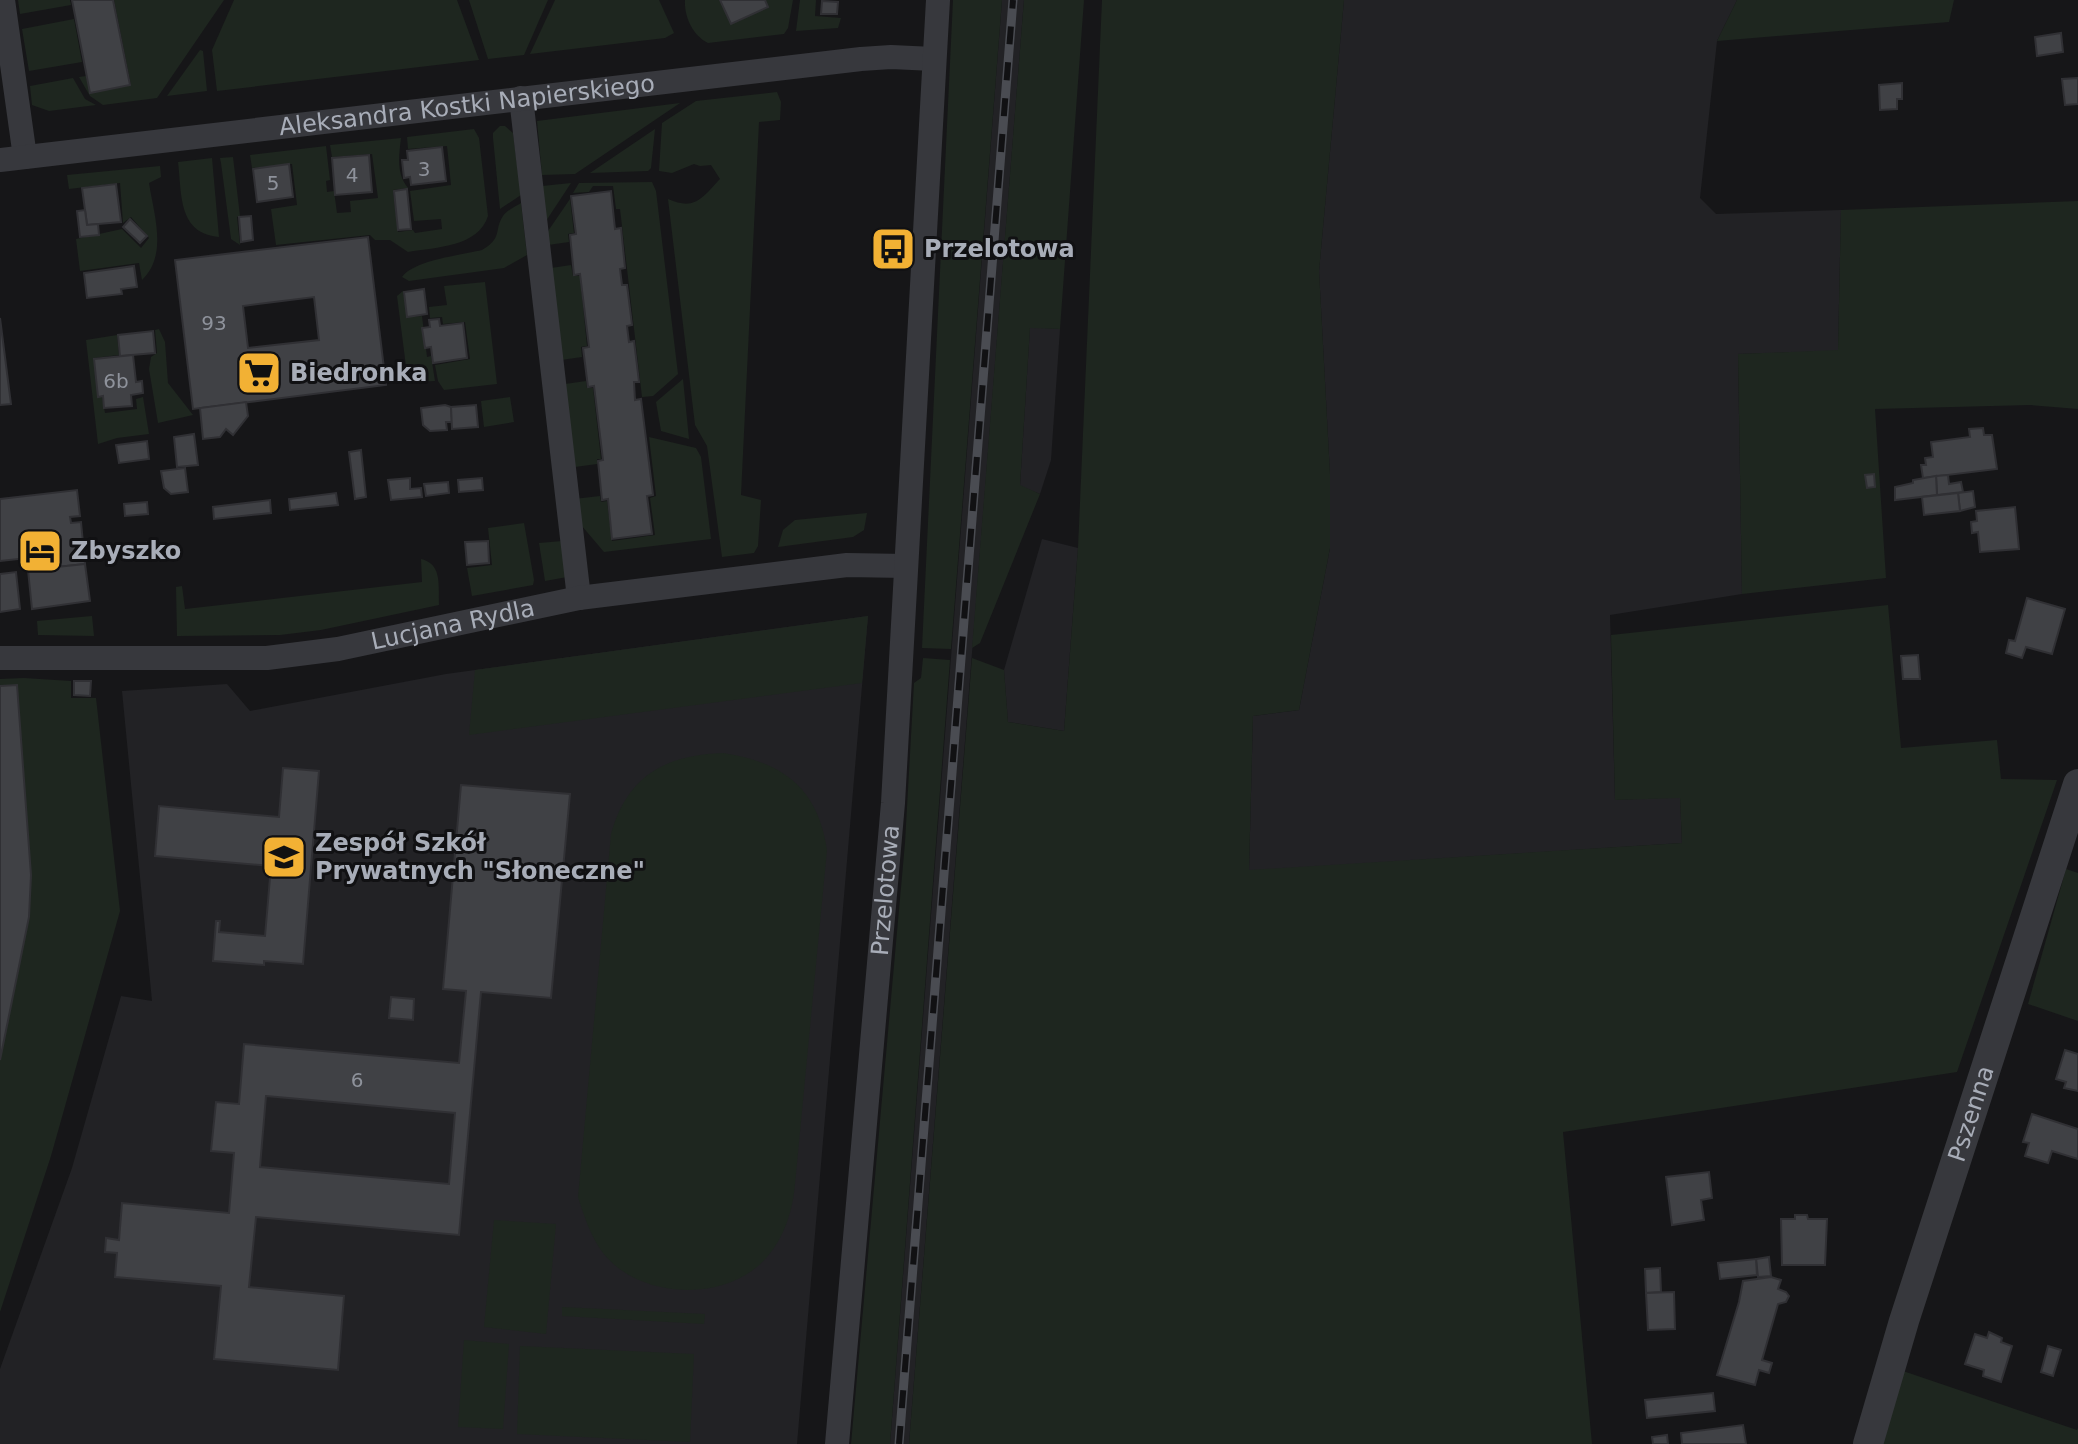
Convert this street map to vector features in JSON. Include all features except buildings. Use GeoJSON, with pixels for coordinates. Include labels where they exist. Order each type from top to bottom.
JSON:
{"type":"FeatureCollection","features":[{"type":"Feature","properties":{"kind":"street"},"geometry":{"type":"LineString","coordinates":[[3,0],[25,157]]}},
{"type":"Feature","properties":{"kind":"street","name":"Przelotowa"},"geometry":{"type":"LineString","coordinates":[[837,1444],[890,841],[938,0]]}},
{"type":"Feature","properties":{"kind":"street","name":"Aleksandra Kostki Napierskiego"},"geometry":{"type":"LineString","coordinates":[[0,160],[861,59],[934,59]]}},
{"type":"Feature","properties":{"kind":"street"},"geometry":{"type":"LineString","coordinates":[[521,98],[579,598]]}},
{"type":"Feature","properties":{"kind":"street","name":"Lucjana Rydla"},"geometry":{"type":"LineString","coordinates":[[0,658],[267,658],[401,637],[579,598],[847,565],[906,566]]}},
{"type":"Feature","properties":{"kind":"street","name":"Pszenna"},"geometry":{"type":"LineString","coordinates":[[1868,1444],[1904,1321],[2078,784]]}},
{"type":"Feature","properties":{"kind":"shaded area"},"geometry":{"type":"Polygon","coordinates":[[[18,0],[70,0],[71,5],[20,14],[18,0]]]}},
{"type":"Feature","properties":{"kind":"shaded area"},"geometry":{"type":"Polygon","coordinates":[[[114,0],[224,0],[157,98],[103,105],[90,96],[79,77],[86,76],[90,93],[131,85],[114,0]]]}},
{"type":"Feature","properties":{"kind":"shaded area"},"geometry":{"type":"Polygon","coordinates":[[[234,0],[457,0],[479,60],[217,91],[212,50],[234,0]]]}},
{"type":"Feature","properties":{"kind":"shaded area"},"geometry":{"type":"Polygon","coordinates":[[[469,0],[548,0],[524,55],[488,59],[469,0]]]}},
{"type":"Feature","properties":{"kind":"shaded area"},"geometry":{"type":"Polygon","coordinates":[[[555,0],[659,0],[674,33],[665,38],[530,54],[555,0]]]}},
{"type":"Feature","properties":{"kind":"shaded area"},"geometry":{"type":"Polygon","coordinates":[[[685,0],[719,0],[732,24],[768,7],[765,0],[793,0],[784,34],[708,43],[690,25],[685,0]]]}},
{"type":"Feature","properties":{"kind":"shaded area"},"geometry":{"type":"Polygon","coordinates":[[[800,0],[816,0],[815,16],[841,18],[838,28],[796,31],[800,0]]]}},
{"type":"Feature","properties":{"kind":"shaded area"},"geometry":{"type":"Polygon","coordinates":[[[953,0],[1002,0],[951,649],[922,648],[953,0]]]}},
{"type":"Feature","properties":{"kind":"shaded area"},"geometry":{"type":"Polygon","coordinates":[[[1002,0],[1024,0],[909,1444],[890,1444],[1002,0]]]}},
{"type":"Feature","properties":{"kind":"shaded area"},"geometry":{"type":"Polygon","coordinates":[[[1024,0],[1084,0],[1060,329],[1030,328],[1020,485],[1040,494],[980,643],[972,648],[1024,0]]]}},
{"type":"Feature","properties":{"kind":"shaded area"},"geometry":{"type":"Polygon","coordinates":[[[1102,0],[1344,0],[1319,271],[1330,474],[1330,548],[1299,710],[1253,716],[1249,870],[1682,843],[1680,798],[1615,800],[1611,635],[1888,605],[1901,748],[1997,740],[2001,779],[2057,780],[1957,1072],[1563,1132],[1592,1444],[909,1444],[972,658],[1004,670],[1008,722],[1064,731],[1078,548],[1102,0]]]}},
{"type":"Feature","properties":{"kind":"shaded area"},"geometry":{"type":"Polygon","coordinates":[[[1344,0],[1737,0],[1717,41],[1700,198],[1716,214],[1841,210],[1838,351],[1738,354],[1742,594],[1610,615],[1615,800],[1680,797],[1682,843],[1249,871],[1253,716],[1299,710],[1330,548],[1330,474],[1319,271],[1344,0]]]}},
{"type":"Feature","properties":{"kind":"shaded area"},"geometry":{"type":"Polygon","coordinates":[[[1737,0],[1954,0],[1949,22],[1717,41],[1737,0]]]}},
{"type":"Feature","properties":{"kind":"shaded area"},"geometry":{"type":"Polygon","coordinates":[[[74,19],[82,62],[29,71],[22,29],[74,19]]]}},
{"type":"Feature","properties":{"kind":"shaded area"},"geometry":{"type":"Polygon","coordinates":[[[200,50],[203,51],[207,91],[167,96],[200,50]]]}},
{"type":"Feature","properties":{"kind":"shaded area"},"geometry":{"type":"Polygon","coordinates":[[[73,78],[85,99],[96,105],[49,111],[32,105],[30,86],[73,78]]]}},
{"type":"Feature","properties":{"kind":"shaded area"},"geometry":{"type":"Polygon","coordinates":[[[777,92],[781,102],[780,120],[759,122],[741,495],[761,500],[758,546],[754,553],[722,557],[707,446],[695,425],[668,199],[692,203],[703,197],[720,179],[711,165],[694,164],[672,173],[659,171],[662,123],[696,101],[777,92]]]}},
{"type":"Feature","properties":{"kind":"shaded area"},"geometry":{"type":"Polygon","coordinates":[[[680,103],[575,174],[542,175],[537,121],[680,103]]]}},
{"type":"Feature","properties":{"kind":"shaded area"},"geometry":{"type":"Polygon","coordinates":[[[500,126],[513,133],[521,195],[500,209],[493,133],[500,126]]]}},
{"type":"Feature","properties":{"kind":"shaded area"},"geometry":{"type":"Polygon","coordinates":[[[474,129],[479,138],[488,216],[483,226],[466,240],[408,252],[390,240],[375,240],[370,235],[276,245],[271,209],[297,205],[292,164],[252,168],[250,155],[326,146],[330,180],[326,181],[327,192],[334,191],[337,213],[351,212],[350,201],[378,198],[372,154],[332,157],[330,145],[401,138],[400,171],[408,188],[393,190],[398,232],[413,230],[415,233],[442,229],[441,219],[414,221],[410,191],[451,185],[447,146],[408,149],[407,137],[474,129]]]}},
{"type":"Feature","properties":{"kind":"shaded area"},"geometry":{"type":"Polygon","coordinates":[[[655,129],[651,168],[648,171],[590,173],[655,129]]]}},
{"type":"Feature","properties":{"kind":"shaded area"},"geometry":{"type":"Polygon","coordinates":[[[233,157],[240,245],[231,239],[220,158],[233,157]]]}},
{"type":"Feature","properties":{"kind":"shaded area"},"geometry":{"type":"Polygon","coordinates":[[[212,158],[219,237],[206,234],[189,220],[182,199],[178,162],[212,158]]]}},
{"type":"Feature","properties":{"kind":"shaded area"},"geometry":{"type":"Polygon","coordinates":[[[160,166],[161,177],[149,183],[157,234],[155,259],[150,270],[142,280],[139,263],[80,271],[76,239],[122,229],[141,248],[149,238],[131,217],[123,223],[120,183],[69,189],[67,175],[160,166]]]}},
{"type":"Feature","properties":{"kind":"shaded area"},"geometry":{"type":"Polygon","coordinates":[[[652,182],[656,191],[678,374],[653,396],[642,397],[620,209],[616,209],[613,186],[593,186],[589,192],[573,193],[579,183],[652,182]]]}},
{"type":"Feature","properties":{"kind":"shaded area"},"geometry":{"type":"Polygon","coordinates":[[[571,183],[546,221],[542,186],[571,183]]]}},
{"type":"Feature","properties":{"kind":"shaded area"},"geometry":{"type":"Polygon","coordinates":[[[570,199],[574,233],[568,234],[569,242],[548,245],[546,234],[570,199]]]}},
{"type":"Feature","properties":{"kind":"shaded area"},"geometry":{"type":"Polygon","coordinates":[[[2078,201],[2078,409],[2030,405],[1875,409],[1886,578],[1742,594],[1738,354],[1838,350],[1841,210],[2078,201]]]}},
{"type":"Feature","properties":{"kind":"shaded area"},"geometry":{"type":"Polygon","coordinates":[[[521,203],[527,255],[504,268],[409,281],[402,277],[427,262],[489,246],[496,237],[504,214],[521,203]]]}},
{"type":"Feature","properties":{"kind":"shaded area"},"geometry":{"type":"Polygon","coordinates":[[[571,265],[573,276],[580,276],[587,346],[581,347],[582,357],[561,360],[551,268],[571,265]]]}},
{"type":"Feature","properties":{"kind":"shaded area"},"geometry":{"type":"Polygon","coordinates":[[[485,282],[497,384],[444,390],[438,381],[435,365],[470,359],[465,322],[443,324],[442,317],[430,318],[429,307],[447,305],[444,286],[485,282]]]}},
{"type":"Feature","properties":{"kind":"shaded area"},"geometry":{"type":"Polygon","coordinates":[[[403,291],[407,317],[422,316],[427,357],[431,356],[435,381],[408,382],[397,296],[403,291]]]}},
{"type":"Feature","properties":{"kind":"shaded area"},"geometry":{"type":"Polygon","coordinates":[[[1030,327],[1060,329],[1051,460],[1040,494],[1020,486],[1030,327]]]}},
{"type":"Feature","properties":{"kind":"shaded area"},"geometry":{"type":"Polygon","coordinates":[[[159,329],[165,342],[168,383],[193,415],[158,423],[149,369],[151,357],[157,353],[155,330],[159,329]]]}},
{"type":"Feature","properties":{"kind":"shaded area"},"geometry":{"type":"Polygon","coordinates":[[[117,335],[119,355],[94,358],[98,397],[102,397],[105,413],[137,409],[136,399],[143,397],[149,434],[98,444],[86,340],[117,335]]]}},
{"type":"Feature","properties":{"kind":"shaded area"},"geometry":{"type":"Polygon","coordinates":[[[683,379],[689,439],[661,431],[656,402],[683,379]]]}},
{"type":"Feature","properties":{"kind":"shaded area"},"geometry":{"type":"Polygon","coordinates":[[[586,381],[587,388],[593,388],[601,459],[597,459],[597,464],[575,467],[565,384],[586,381]]]}},
{"type":"Feature","properties":{"kind":"shaded area"},"geometry":{"type":"Polygon","coordinates":[[[510,397],[514,422],[484,427],[481,401],[510,397]]]}},
{"type":"Feature","properties":{"kind":"shaded area"},"geometry":{"type":"Polygon","coordinates":[[[649,437],[696,448],[701,457],[711,539],[604,552],[576,519],[574,499],[600,496],[601,502],[607,501],[612,541],[655,535],[650,498],[656,496],[649,437]]]}},
{"type":"Feature","properties":{"kind":"shaded area"},"geometry":{"type":"Polygon","coordinates":[[[867,513],[864,530],[853,537],[778,547],[783,530],[795,520],[867,513]]]}},
{"type":"Feature","properties":{"kind":"shaded area"},"geometry":{"type":"Polygon","coordinates":[[[524,523],[533,585],[472,596],[467,568],[492,565],[488,528],[524,523]]]}},
{"type":"Feature","properties":{"kind":"shaded area"},"geometry":{"type":"Polygon","coordinates":[[[1042,539],[1078,548],[1064,731],[1008,722],[1004,670],[1042,539]]]}},
{"type":"Feature","properties":{"kind":"shaded area"},"geometry":{"type":"Polygon","coordinates":[[[562,541],[567,577],[545,581],[539,543],[562,541]]]}},
{"type":"Feature","properties":{"kind":"shaded area"},"geometry":{"type":"Polygon","coordinates":[[[421,559],[436,571],[439,605],[321,630],[280,635],[177,636],[176,587],[182,586],[185,609],[422,582],[421,559]]]}},
{"type":"Feature","properties":{"kind":"shaded area"},"geometry":{"type":"Polygon","coordinates":[[[92,616],[94,636],[38,635],[37,621],[92,616]]]}},
{"type":"Feature","properties":{"kind":"shaded area"},"geometry":{"type":"Polygon","coordinates":[[[868,616],[797,1444],[0,1444],[0,1369],[72,1168],[121,996],[152,1001],[122,691],[227,684],[250,711],[446,674],[868,616]]]}},
{"type":"Feature","properties":{"kind":"shaded area"},"geometry":{"type":"Polygon","coordinates":[[[868,616],[862,683],[469,735],[475,670],[868,616]]]}},
{"type":"Feature","properties":{"kind":"shaded area"},"geometry":{"type":"Polygon","coordinates":[[[923,658],[950,660],[890,1444],[851,1444],[905,843],[914,683],[921,678],[923,658]]]}},
{"type":"Feature","properties":{"kind":"shaded area"},"geometry":{"type":"Polygon","coordinates":[[[0,679],[71,681],[71,698],[96,698],[120,911],[51,1156],[0,1312],[0,1060],[29,917],[31,875],[17,685],[0,686],[0,679]]]}},
{"type":"Feature","properties":{"kind":"shaded area"},"geometry":{"type":"Polygon","coordinates":[[[723,753],[763,763],[794,782],[815,810],[827,850],[790,1214],[773,1249],[750,1272],[708,1288],[684,1290],[639,1280],[619,1269],[595,1240],[578,1197],[611,834],[627,797],[651,772],[683,758],[723,753]]]}},
{"type":"Feature","properties":{"kind":"shaded area"},"geometry":{"type":"Polygon","coordinates":[[[2066,869],[2078,873],[2078,1021],[2028,1004],[2066,869]]]}},
{"type":"Feature","properties":{"kind":"shaded area"},"geometry":{"type":"Polygon","coordinates":[[[494,1220],[556,1224],[546,1334],[484,1327],[494,1220]]]}},
{"type":"Feature","properties":{"kind":"shaded area"},"geometry":{"type":"Polygon","coordinates":[[[562,1307],[705,1314],[704,1324],[562,1316],[562,1307]]]}},
{"type":"Feature","properties":{"kind":"shaded area"},"geometry":{"type":"Polygon","coordinates":[[[464,1340],[509,1344],[503,1429],[458,1427],[464,1340]]]}},
{"type":"Feature","properties":{"kind":"shaded area"},"geometry":{"type":"Polygon","coordinates":[[[520,1346],[694,1354],[690,1442],[517,1434],[520,1346]]]}},
{"type":"Feature","properties":{"kind":"shaded area"},"geometry":{"type":"Polygon","coordinates":[[[1903,1371],[2078,1428],[2078,1444],[1882,1444],[1903,1371]]]}},
{"type":"Feature","properties":{"kind":"railway"},"geometry":{"type":"LineString","coordinates":[[899,1444],[1013,0]]}},
{"type":"Feature","properties":{"kind":"place","name":"Przelotowa"},"geometry":{"type":"Point","coordinates":[893,249]}},
{"type":"Feature","properties":{"kind":"place","name":"Biedronka"},"geometry":{"type":"Point","coordinates":[259,373]}},
{"type":"Feature","properties":{"kind":"place","name":"Zbyszko"},"geometry":{"type":"Point","coordinates":[40,551]}},
{"type":"Feature","properties":{"kind":"place","name":"Zespół Szkół Prywatnych \"Słoneczne\""},"geometry":{"type":"Point","coordinates":[284,857]}}]}
